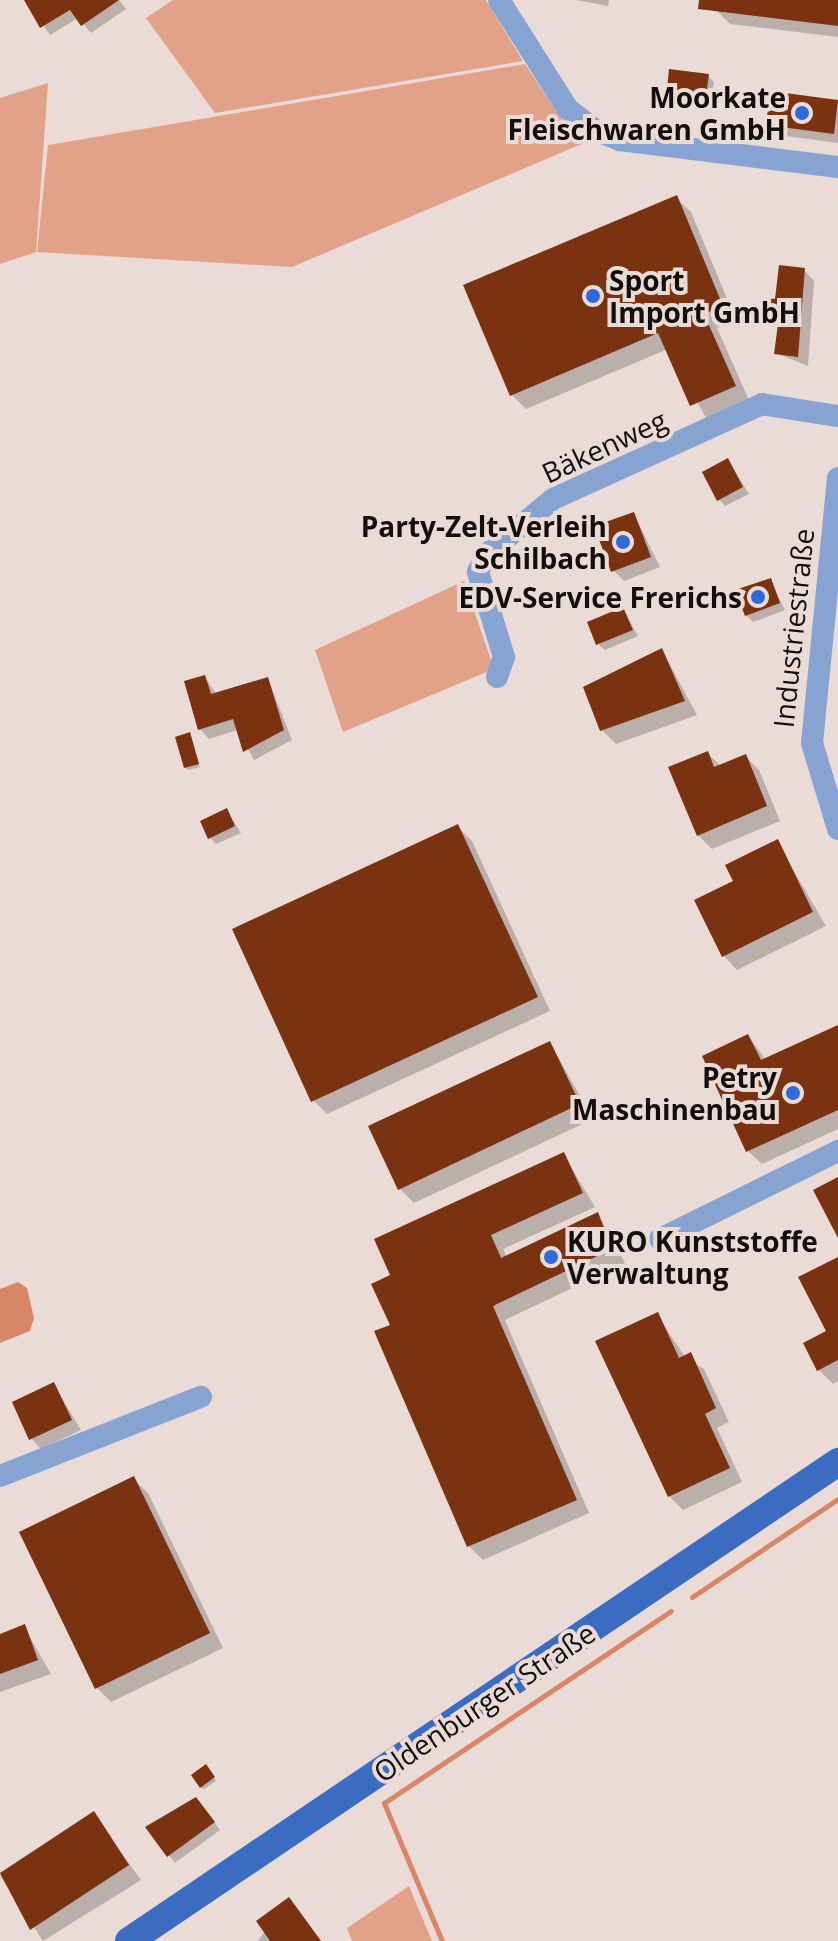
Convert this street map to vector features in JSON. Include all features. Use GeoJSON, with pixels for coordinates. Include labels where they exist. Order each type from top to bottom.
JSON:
{"type":"FeatureCollection","features":[{"type":"Feature","properties":{"kind":"main road","name":"Oldenburger Straße"},"geometry":{"type":"LineString","coordinates":[[129,1941],[838,1462]]}},
{"type":"Feature","properties":{"kind":"street"},"geometry":{"type":"LineString","coordinates":[[499,0],[568,109],[595,130],[620,140],[838,167]]}},
{"type":"Feature","properties":{"kind":"street","name":"Bäkenweg"},"geometry":{"type":"LineString","coordinates":[[497,677],[504,657],[478,572],[486,555],[553,499],[762,404],[838,416]]}},
{"type":"Feature","properties":{"kind":"street","name":"Industriestraße"},"geometry":{"type":"LineString","coordinates":[[838,478],[812,743],[838,829]]}},
{"type":"Feature","properties":{"kind":"street"},"geometry":{"type":"LineString","coordinates":[[660,1239],[838,1151]]}},
{"type":"Feature","properties":{"kind":"street"},"geometry":{"type":"LineString","coordinates":[[0,1476],[201,1397]]}},
{"type":"Feature","properties":{"kind":"shaded area"},"geometry":{"type":"Polygon","coordinates":[[[173,0],[486,0],[523,61],[215,113],[146,18],[173,0]]]}},
{"type":"Feature","properties":{"kind":"shaded area"},"geometry":{"type":"Polygon","coordinates":[[[525,64],[565,124],[589,141],[292,267],[37,252],[48,145],[525,64]]]}},
{"type":"Feature","properties":{"kind":"shaded area"},"geometry":{"type":"Polygon","coordinates":[[[48,83],[36,252],[0,264],[0,98],[48,83]]]}},
{"type":"Feature","properties":{"kind":"shaded area"},"geometry":{"type":"Polygon","coordinates":[[[464,581],[494,669],[343,732],[315,650],[464,581]]]}},
{"type":"Feature","properties":{"kind":"shaded area"},"geometry":{"type":"Polygon","coordinates":[[[18,1282],[27,1288],[34,1318],[30,1331],[0,1343],[0,1289],[18,1282]]]}},
{"type":"Feature","properties":{"kind":"shaded area"},"geometry":{"type":"Polygon","coordinates":[[[409,1886],[432,1941],[352,1941],[347,1928],[409,1886]]]}},
{"type":"Feature","properties":{"kind":"building"},"geometry":{"type":"Polygon","coordinates":[[[24,0],[119,0],[81,26],[70,10],[40,28],[24,0]]]}},
{"type":"Feature","properties":{"kind":"building"},"geometry":{"type":"Polygon","coordinates":[[[699,0],[838,0],[838,26],[698,9],[699,0]]]}},
{"type":"Feature","properties":{"kind":"building"},"geometry":{"type":"Polygon","coordinates":[[[669,69],[709,74],[705,104],[666,99],[669,69]]]}},
{"type":"Feature","properties":{"kind":"building","name":"Moorkate Fleischwaren GmbH"},"geometry":{"type":"Polygon","coordinates":[[[770,91],[838,100],[834,134],[766,125],[770,91]]]}},
{"type":"Feature","properties":{"kind":"building","name":"Sport Import GmbH"},"geometry":{"type":"Polygon","coordinates":[[[677,195],[723,306],[704,314],[736,386],[690,406],[658,333],[510,396],[463,285],[677,195]]]}},
{"type":"Feature","properties":{"kind":"building"},"geometry":{"type":"Polygon","coordinates":[[[779,265],[805,268],[798,357],[774,354],[779,316],[764,314],[766,298],[775,299],[779,265]]]}},
{"type":"Feature","properties":{"kind":"building"},"geometry":{"type":"Polygon","coordinates":[[[728,458],[743,487],[717,501],[702,472],[728,458]]]}},
{"type":"Feature","properties":{"kind":"building","name":"Party-Zelt-Verleih Schilbach"},"geometry":{"type":"Polygon","coordinates":[[[634,512],[651,557],[611,572],[594,526],[634,512]]]}},
{"type":"Feature","properties":{"kind":"building","name":"EDV-Service Frerichs"},"geometry":{"type":"Polygon","coordinates":[[[771,578],[780,603],[745,616],[735,590],[771,578]]]}},
{"type":"Feature","properties":{"kind":"building"},"geometry":{"type":"Polygon","coordinates":[[[623,607],[633,630],[596,645],[587,622],[623,607]]]}},
{"type":"Feature","properties":{"kind":"building"},"geometry":{"type":"Polygon","coordinates":[[[662,648],[685,701],[600,731],[583,687],[662,648]]]}},
{"type":"Feature","properties":{"kind":"building"},"geometry":{"type":"Polygon","coordinates":[[[205,675],[211,694],[268,677],[284,730],[243,752],[233,719],[198,730],[184,681],[205,675]]]}},
{"type":"Feature","properties":{"kind":"building"},"geometry":{"type":"Polygon","coordinates":[[[190,732],[199,764],[184,768],[175,737],[190,732]]]}},
{"type":"Feature","properties":{"kind":"building"},"geometry":{"type":"Polygon","coordinates":[[[708,751],[714,767],[746,754],[767,806],[697,836],[668,767],[708,751]]]}},
{"type":"Feature","properties":{"kind":"building"},"geometry":{"type":"Polygon","coordinates":[[[227,808],[235,826],[208,839],[200,821],[227,808]]]}},
{"type":"Feature","properties":{"kind":"building"},"geometry":{"type":"Polygon","coordinates":[[[458,824],[538,997],[311,1102],[232,929],[458,824]]]}},
{"type":"Feature","properties":{"kind":"building"},"geometry":{"type":"Polygon","coordinates":[[[778,839],[813,912],[722,957],[694,900],[733,881],[725,865],[778,839]]]}},
{"type":"Feature","properties":{"kind":"building","name":"Petry Maschinenbau"},"geometry":{"type":"Polygon","coordinates":[[[838,1025],[838,1110],[746,1152],[702,1056],[748,1034],[761,1060],[838,1025]]]}},
{"type":"Feature","properties":{"kind":"building"},"geometry":{"type":"Polygon","coordinates":[[[550,1041],[580,1104],[398,1190],[368,1126],[550,1041]]]}},
{"type":"Feature","properties":{"kind":"building"},"geometry":{"type":"Polygon","coordinates":[[[564,1152],[583,1193],[491,1235],[501,1258],[598,1212],[612,1249],[493,1306],[577,1500],[467,1547],[374,1331],[390,1325],[371,1284],[390,1275],[374,1239],[564,1152]]]}},
{"type":"Feature","properties":{"kind":"building"},"geometry":{"type":"Polygon","coordinates":[[[838,1177],[838,1238],[813,1190],[838,1177]]]}},
{"type":"Feature","properties":{"kind":"building"},"geometry":{"type":"Polygon","coordinates":[[[838,1257],[838,1360],[817,1371],[803,1343],[826,1331],[798,1277],[838,1257]]]}},
{"type":"Feature","properties":{"kind":"building"},"geometry":{"type":"Polygon","coordinates":[[[658,1312],[679,1358],[691,1352],[716,1408],[705,1414],[730,1468],[668,1497],[595,1341],[658,1312]]]}},
{"type":"Feature","properties":{"kind":"building"},"geometry":{"type":"Polygon","coordinates":[[[54,1382],[72,1420],[29,1440],[12,1402],[54,1382]]]}},
{"type":"Feature","properties":{"kind":"building"},"geometry":{"type":"Polygon","coordinates":[[[134,1476],[210,1633],[95,1689],[19,1532],[134,1476]]]}},
{"type":"Feature","properties":{"kind":"building"},"geometry":{"type":"Polygon","coordinates":[[[25,1624],[38,1660],[0,1674],[0,1634],[25,1624]]]}},
{"type":"Feature","properties":{"kind":"building"},"geometry":{"type":"Polygon","coordinates":[[[206,1764],[215,1777],[200,1788],[191,1775],[206,1764]]]}},
{"type":"Feature","properties":{"kind":"building"},"geometry":{"type":"Polygon","coordinates":[[[196,1797],[215,1822],[167,1857],[145,1827],[196,1797]]]}},
{"type":"Feature","properties":{"kind":"building"},"geometry":{"type":"Polygon","coordinates":[[[94,1811],[129,1865],[30,1930],[0,1873],[94,1811]]]}},
{"type":"Feature","properties":{"kind":"building"},"geometry":{"type":"Polygon","coordinates":[[[289,1897],[321,1941],[270,1941],[256,1921],[289,1897]]]}},
{"type":"Feature","properties":{"kind":"waterway"},"geometry":{"type":"LineString","coordinates":[[692,1597],[838,1499]]}},
{"type":"Feature","properties":{"kind":"waterway"},"geometry":{"type":"LineString","coordinates":[[442,1941],[384,1803],[671,1611]]}},
{"type":"Feature","properties":{"kind":"place","name":"Moorkate Fleischwaren GmbH"},"geometry":{"type":"Point","coordinates":[802,113]}},
{"type":"Feature","properties":{"kind":"place","name":"Sport Import GmbH"},"geometry":{"type":"Point","coordinates":[593,296]}},
{"type":"Feature","properties":{"kind":"place","name":"Party-Zelt-Verleih Schilbach"},"geometry":{"type":"Point","coordinates":[623,542]}},
{"type":"Feature","properties":{"kind":"place","name":"EDV-Service Frerichs"},"geometry":{"type":"Point","coordinates":[758,597]}},
{"type":"Feature","properties":{"kind":"place","name":"Petry Maschinenbau"},"geometry":{"type":"Point","coordinates":[793,1093]}},
{"type":"Feature","properties":{"kind":"place","name":"KURO Kunststoffe Verwaltung"},"geometry":{"type":"Point","coordinates":[551,1257]}}]}
